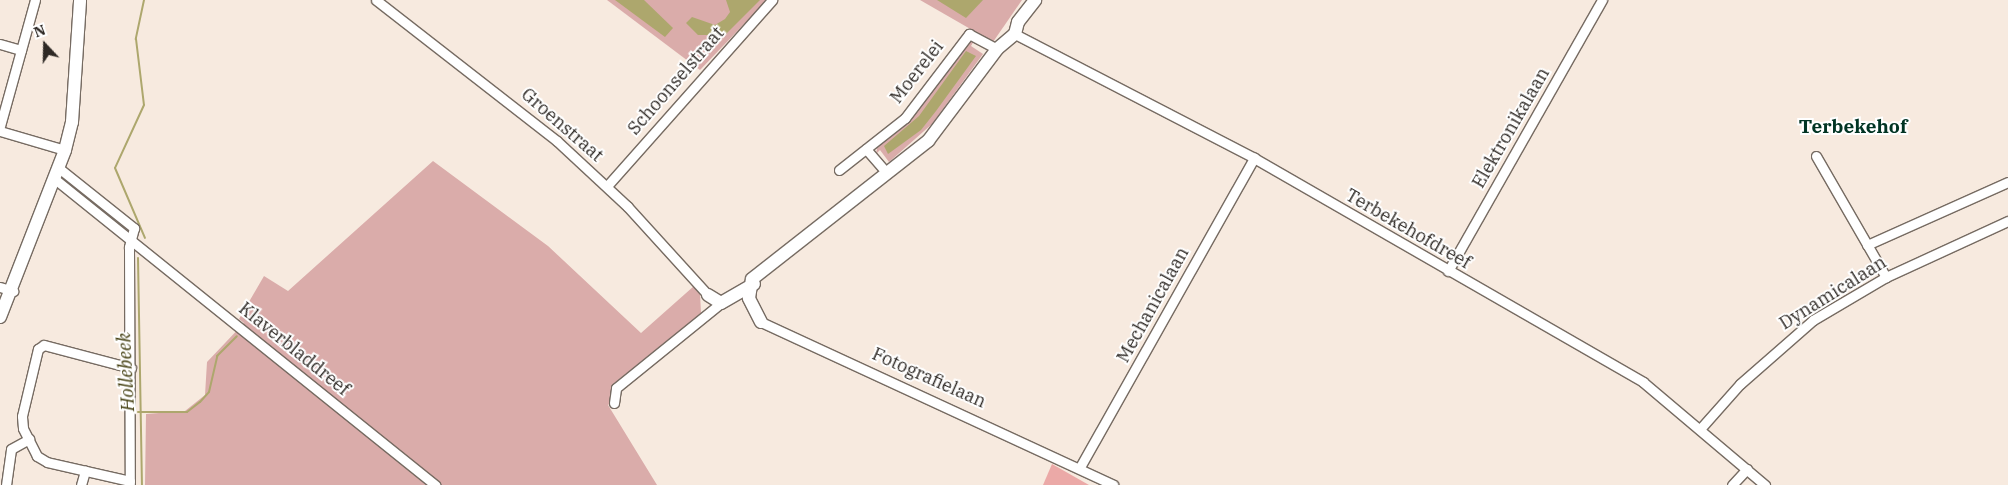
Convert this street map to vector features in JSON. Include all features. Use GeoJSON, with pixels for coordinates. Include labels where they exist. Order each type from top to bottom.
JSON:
{"type":"FeatureCollection","features":[{"type":"Feature","properties":{"kind":"street"},"geometry":{"type":"LineString","coordinates":[[0,126],[35,0]]}},
{"type":"Feature","properties":{"kind":"street"},"geometry":{"type":"LineString","coordinates":[[0,317],[13,291],[58,174],[65,150],[72,122],[80,0]]}},
{"type":"Feature","properties":{"kind":"street","name":"Groenstraat"},"geometry":{"type":"LineString","coordinates":[[376,0],[491,86],[607,186],[708,295]]}},
{"type":"Feature","properties":{"kind":"street","name":"Schoonselstraat"},"geometry":{"type":"LineString","coordinates":[[607,186],[772,0]]}},
{"type":"Feature","properties":{"kind":"street"},"geometry":{"type":"LineString","coordinates":[[614,403],[622,383],[721,303],[748,289],[752,279],[928,141],[997,49],[1015,34],[1018,22],[1035,0]]}},
{"type":"Feature","properties":{"kind":"street","name":"Elektronikalaan"},"geometry":{"type":"LineString","coordinates":[[1448,271],[1602,0]]}},
{"type":"Feature","properties":{"kind":"street","name":"Moerelei"},"geometry":{"type":"LineString","coordinates":[[839,170],[905,118],[968,34],[997,49]]}},
{"type":"Feature","properties":{"kind":"street","name":"Terbekehofdreef"},"geometry":{"type":"LineString","coordinates":[[1015,34],[1254,158],[1643,382],[1765,485]]}},
{"type":"Feature","properties":{"kind":"street"},"geometry":{"type":"LineString","coordinates":[[0,44],[22,50]]}},
{"type":"Feature","properties":{"kind":"street"},"geometry":{"type":"LineString","coordinates":[[0,131],[65,150]]}},
{"type":"Feature","properties":{"kind":"street"},"geometry":{"type":"LineString","coordinates":[[866,149],[887,173]]}},
{"type":"Feature","properties":{"kind":"street"},"geometry":{"type":"LineString","coordinates":[[1816,156],[1886,277]]}},
{"type":"Feature","properties":{"kind":"street","name":"Mechanicalaan"},"geometry":{"type":"LineString","coordinates":[[1080,467],[1254,158]]}},
{"type":"Feature","properties":{"kind":"street","name":"Klaverbladdreef"},"geometry":{"type":"LineString","coordinates":[[58,174],[132,239],[436,485]]}},
{"type":"Feature","properties":{"kind":"street","name":"Dynamicalaan"},"geometry":{"type":"LineString","coordinates":[[1867,245],[2008,182]]}},
{"type":"Feature","properties":{"kind":"street","name":"Dynamicalaan"},"geometry":{"type":"LineString","coordinates":[[1700,429],[1787,339],[1886,277],[2008,221]]}},
{"type":"Feature","properties":{"kind":"street"},"geometry":{"type":"LineString","coordinates":[[131,368],[44,345],[38,350],[22,416],[29,440],[37,456],[46,462],[130,483],[131,368],[132,239]]}},
{"type":"Feature","properties":{"kind":"street"},"geometry":{"type":"LineString","coordinates":[[0,287],[13,291]]}},
{"type":"Feature","properties":{"kind":"street","name":"Fotografielaan"},"geometry":{"type":"LineString","coordinates":[[748,289],[761,322],[1080,467],[1113,485]]}},
{"type":"Feature","properties":{"kind":"street"},"geometry":{"type":"LineString","coordinates":[[708,295],[721,303]]}},
{"type":"Feature","properties":{"kind":"street"},"geometry":{"type":"LineString","coordinates":[[6,485],[4,459],[11,449],[29,440]]}},
{"type":"Feature","properties":{"kind":"street"},"geometry":{"type":"LineString","coordinates":[[1732,485],[1746,469]]}},
{"type":"Feature","properties":{"kind":"street"},"geometry":{"type":"LineString","coordinates":[[81,485],[84,471]]}},
{"type":"Feature","properties":{"kind":"shaded area"},"geometry":{"type":"Polygon","coordinates":[[[607,0],[767,0],[700,70],[607,0]]]}},
{"type":"Feature","properties":{"kind":"shaded area"},"geometry":{"type":"Polygon","coordinates":[[[615,0],[644,0],[673,28],[665,37],[615,0]]]}},
{"type":"Feature","properties":{"kind":"shaded area"},"geometry":{"type":"Polygon","coordinates":[[[726,0],[760,0],[725,35],[698,35],[686,23],[692,17],[715,25],[725,19],[730,12],[726,0]]]}},
{"type":"Feature","properties":{"kind":"shaded area"},"geometry":{"type":"Polygon","coordinates":[[[920,0],[1022,0],[993,42],[920,0]]]}},
{"type":"Feature","properties":{"kind":"shaded area"},"geometry":{"type":"Polygon","coordinates":[[[937,0],[983,0],[966,18],[937,0]]]}},
{"type":"Feature","properties":{"kind":"shaded area"},"geometry":{"type":"Polygon","coordinates":[[[969,41],[974,41],[971,46],[983,54],[932,124],[889,162],[880,150],[876,154],[878,143],[969,41]]]}},
{"type":"Feature","properties":{"kind":"shaded area"},"geometry":{"type":"Polygon","coordinates":[[[966,51],[976,56],[936,111],[921,130],[888,154],[884,146],[919,116],[966,51]]]}},
{"type":"Feature","properties":{"kind":"shaded area"},"geometry":{"type":"Polygon","coordinates":[[[433,161],[548,246],[641,333],[694,286],[700,293],[701,313],[612,385],[619,396],[608,405],[657,485],[145,485],[146,414],[185,411],[205,395],[207,362],[244,323],[239,319],[264,276],[288,291],[433,161]]]}},
{"type":"Feature","properties":{"kind":"shaded area"},"geometry":{"type":"Polygon","coordinates":[[[1052,464],[1089,485],[1043,485],[1052,464]]]}},
{"type":"Feature","properties":{"kind":"waterway","name":"Hollebeek"},"geometry":{"type":"LineString","coordinates":[[144,0],[136,39],[144,105],[115,168],[145,238]]}},
{"type":"Feature","properties":{"kind":"waterway","name":"Hollebeek"},"geometry":{"type":"LineString","coordinates":[[138,258],[142,485]]}},
{"type":"Feature","properties":{"kind":"waterway"},"geometry":{"type":"LineString","coordinates":[[138,412],[187,412],[209,392],[217,356],[237,336]]}},
{"type":"Feature","properties":{"kind":"district","name":"Terbekehof"},"geometry":{"type":"Point","coordinates":[1853,127]}}]}
